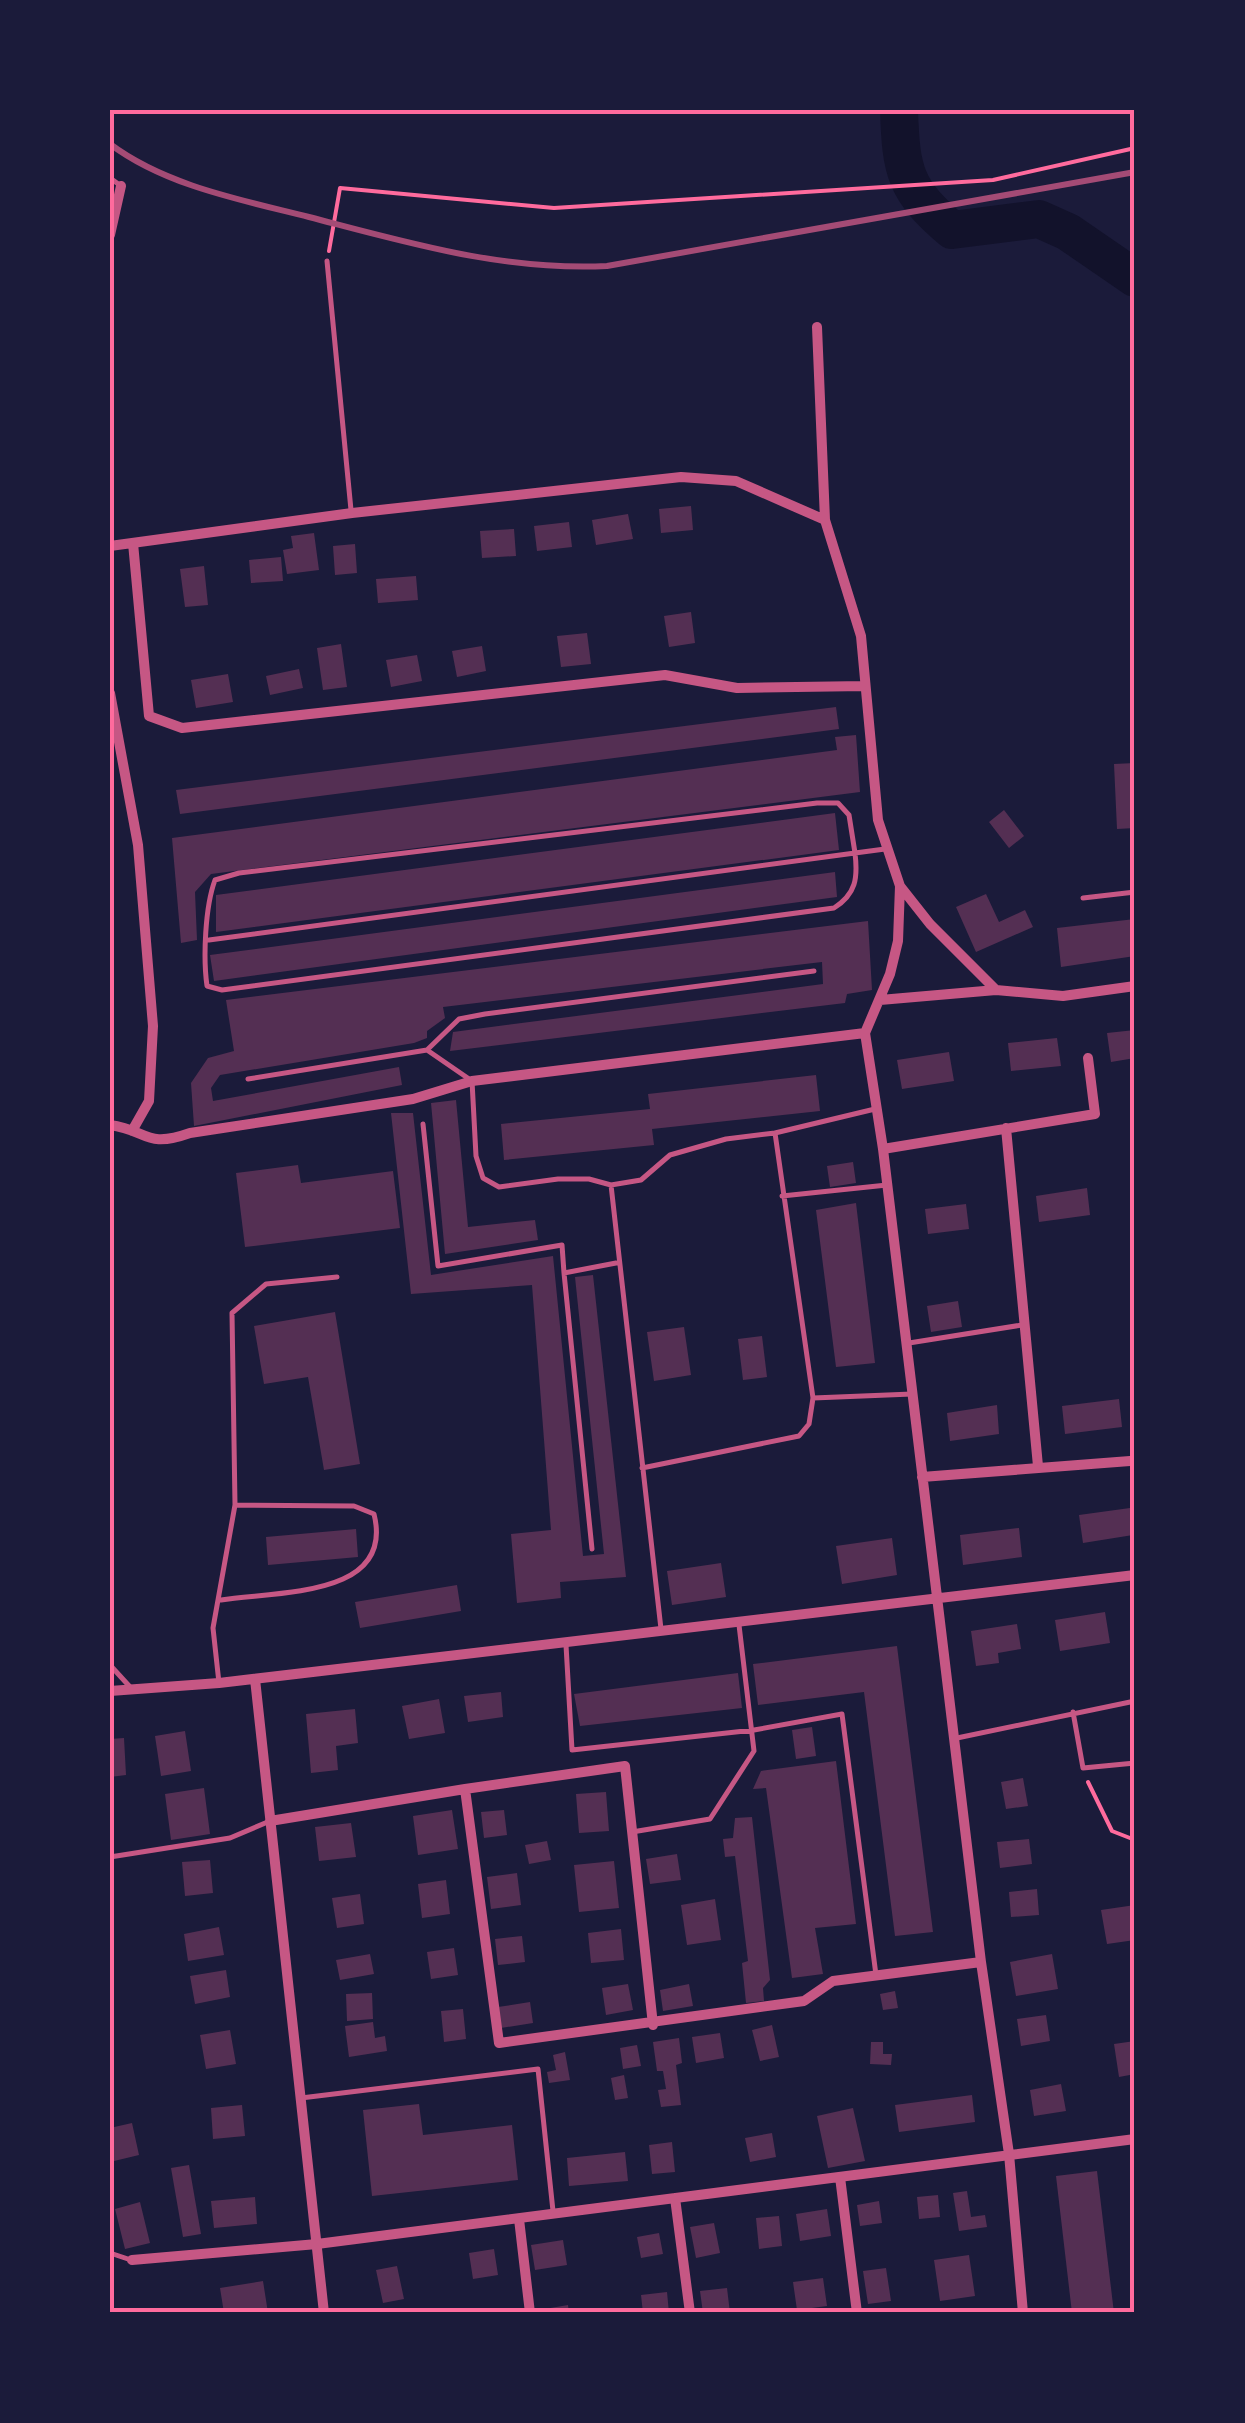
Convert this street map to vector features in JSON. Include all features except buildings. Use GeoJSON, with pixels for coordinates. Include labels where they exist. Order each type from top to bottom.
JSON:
{"type":"FeatureCollection","features":[{"type":"Feature","properties":{"kind":"street"},"geometry":{"type":"LineString","coordinates":[[110,235],[115,188]]}},
{"type":"Feature","properties":{"kind":"street"},"geometry":{"type":"LineString","coordinates":[[817,327],[825,520],[861,636],[885,849],[900,886],[930,924],[996,990]]}},
{"type":"Feature","properties":{"kind":"street"},"geometry":{"type":"LineString","coordinates":[[110,546],[352,513],[681,477],[736,481],[825,520]]}},
{"type":"Feature","properties":{"kind":"street"},"geometry":{"type":"LineString","coordinates":[[133,543],[148,716],[182,728],[665,675],[737,688],[866,686]]}},
{"type":"Feature","properties":{"kind":"street"},"geometry":{"type":"LineString","coordinates":[[110,693],[138,845],[153,1026],[149,1101],[132,1131]]}},
{"type":"Feature","properties":{"kind":"street"},"geometry":{"type":"LineString","coordinates":[[900,886],[898,941],[880,1000],[864,1032],[883,1149],[939,1598],[981,1962],[1008,2154],[1023,2313]]}},
{"type":"Feature","properties":{"kind":"street"},"geometry":{"type":"LineString","coordinates":[[880,1000],[996,990],[1062,996],[1135,986]]}},
{"type":"Feature","properties":{"kind":"street"},"geometry":{"type":"LineString","coordinates":[[110,1126],[148,1140],[168,1141],[190,1133],[413,1099],[472,1081],[864,1032]]}},
{"type":"Feature","properties":{"kind":"street"},"geometry":{"type":"LineString","coordinates":[[883,1149],[1095,1114],[1088,1058]]}},
{"type":"Feature","properties":{"kind":"street"},"geometry":{"type":"LineString","coordinates":[[1006,1128],[1038,1466]]}},
{"type":"Feature","properties":{"kind":"street"},"geometry":{"type":"LineString","coordinates":[[922,1477],[1130,1461]]}},
{"type":"Feature","properties":{"kind":"street"},"geometry":{"type":"LineString","coordinates":[[110,1691],[219,1683],[1135,1575]]}},
{"type":"Feature","properties":{"kind":"street"},"geometry":{"type":"LineString","coordinates":[[255,1678],[324,2313]]}},
{"type":"Feature","properties":{"kind":"street"},"geometry":{"type":"LineString","coordinates":[[270,1821],[625,1766],[654,2025]]}},
{"type":"Feature","properties":{"kind":"street"},"geometry":{"type":"LineString","coordinates":[[466,1789],[498,2043],[654,2025],[804,2001],[833,1981],[981,1962]]}},
{"type":"Feature","properties":{"kind":"street"},"geometry":{"type":"LineString","coordinates":[[132,2260],[317,2244],[1135,2140]]}},
{"type":"Feature","properties":{"kind":"street"},"geometry":{"type":"LineString","coordinates":[[840,2176],[857,2313]]}},
{"type":"Feature","properties":{"kind":"street"},"geometry":{"type":"LineString","coordinates":[[675,2198],[690,2313]]}},
{"type":"Feature","properties":{"kind":"street"},"geometry":{"type":"LineString","coordinates":[[519,2219],[530,2313]]}},
{"type":"Feature","properties":{"kind":"lane"},"geometry":{"type":"LineString","coordinates":[[110,178],[115,188]]}},
{"type":"Feature","properties":{"kind":"lane"},"geometry":{"type":"LineString","coordinates":[[327,261],[352,513]]}},
{"type":"Feature","properties":{"kind":"lane"},"geometry":{"type":"LineString","coordinates":[[817,803],[838,803],[849,814],[856,854],[858,874],[850,898],[834,908],[260,988],[207,986],[203,961],[209,940],[207,902],[215,880],[238,873],[817,803]]}},
{"type":"Feature","properties":{"kind":"lane"},"geometry":{"type":"LineString","coordinates":[[209,940],[885,849]]}},
{"type":"Feature","properties":{"kind":"lane"},"geometry":{"type":"LineString","coordinates":[[1083,898],[1135,892]]}},
{"type":"Feature","properties":{"kind":"lane"},"geometry":{"type":"LineString","coordinates":[[248,1078],[426,1050],[447,1028],[472,1016],[814,971]]}},
{"type":"Feature","properties":{"kind":"lane"},"geometry":{"type":"LineString","coordinates":[[426,1050],[472,1081],[476,1156],[483,1178],[499,1188],[558,1179],[589,1179],[610,1185],[640,1180],[670,1155],[726,1138],[774,1133],[875,1109]]}},
{"type":"Feature","properties":{"kind":"lane"},"geometry":{"type":"LineString","coordinates":[[423,1124],[438,1266],[562,1245],[592,1549]]}},
{"type":"Feature","properties":{"kind":"lane"},"geometry":{"type":"LineString","coordinates":[[642,1468],[799,1436],[809,1424],[813,1398],[774,1133]]}},
{"type":"Feature","properties":{"kind":"lane"},"geometry":{"type":"LineString","coordinates":[[610,1185],[616,1263],[662,1631]]}},
{"type":"Feature","properties":{"kind":"lane"},"geometry":{"type":"LineString","coordinates":[[782,1196],[886,1185]]}},
{"type":"Feature","properties":{"kind":"lane"},"geometry":{"type":"LineString","coordinates":[[564,1273],[616,1263]]}},
{"type":"Feature","properties":{"kind":"lane"},"geometry":{"type":"LineString","coordinates":[[219,1683],[213,1628],[236,1505],[232,1313],[266,1284],[337,1276]]}},
{"type":"Feature","properties":{"kind":"lane"},"geometry":{"type":"LineString","coordinates":[[906,1343],[1022,1325]]}},
{"type":"Feature","properties":{"kind":"lane"},"geometry":{"type":"LineString","coordinates":[[813,1398],[912,1394]]}},
{"type":"Feature","properties":{"kind":"lane"},"geometry":{"type":"LineString","coordinates":[[220,1600],[350,1580],[374,1555],[378,1530],[374,1514],[354,1506],[236,1505]]}},
{"type":"Feature","properties":{"kind":"lane"},"geometry":{"type":"LineString","coordinates":[[632,1832],[710,1820],[754,1751],[739,1622]]}},
{"type":"Feature","properties":{"kind":"lane"},"geometry":{"type":"LineString","coordinates":[[566,1642],[572,1750],[754,1730],[842,1714],[876,1975]]}},
{"type":"Feature","properties":{"kind":"lane"},"geometry":{"type":"LineString","coordinates":[[110,1665],[130,1688]]}},
{"type":"Feature","properties":{"kind":"lane"},"geometry":{"type":"LineString","coordinates":[[954,1738],[1135,1702]]}},
{"type":"Feature","properties":{"kind":"lane"},"geometry":{"type":"LineString","coordinates":[[1073,1712],[1084,1768],[1135,1762]]}},
{"type":"Feature","properties":{"kind":"lane"},"geometry":{"type":"LineString","coordinates":[[110,1857],[230,1838],[270,1821]]}},
{"type":"Feature","properties":{"kind":"lane"},"geometry":{"type":"LineString","coordinates":[[301,2098],[538,2069],[554,2214]]}},
{"type":"Feature","properties":{"kind":"lane"},"geometry":{"type":"LineString","coordinates":[[110,2253],[132,2260]]}},
{"type":"Feature","properties":{"kind":"path"},"geometry":{"type":"LineString","coordinates":[[327,261],[340,188],[554,208],[993,180],[1135,148]]}},
{"type":"Feature","properties":{"kind":"path"},"geometry":{"type":"LineString","coordinates":[[1084,1768],[1095,1805],[1112,1831],[1135,1840]]}},
{"type":"Feature","properties":{"kind":"waterway"},"geometry":{"type":"LineString","coordinates":[[899,110],[904,165],[909,178],[924,203],[952,230],[1039,219],[1068,232],[1135,278]]}},
{"type":"Feature","properties":{"kind":"railway"},"geometry":{"type":"LineString","coordinates":[[110,144],[155,171],[231,198],[456,253],[568,266],[607,266],[1135,172]]}}]}
